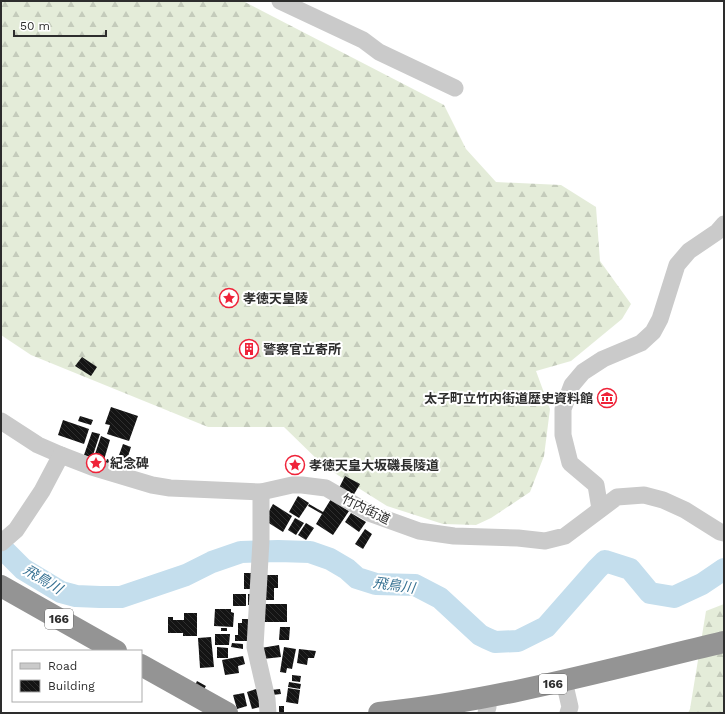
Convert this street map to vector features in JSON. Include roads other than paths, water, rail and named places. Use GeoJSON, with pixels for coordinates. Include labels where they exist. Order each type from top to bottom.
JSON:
{"type":"FeatureCollection","features":[{"type":"Feature","properties":{"kind":"highway","name":"166"},"geometry":{"type":"LineString","coordinates":[[1,586],[114,650]]}},
{"type":"Feature","properties":{"kind":"highway","name":"166"},"geometry":{"type":"LineString","coordinates":[[379,713],[487,705],[564,681],[724,642]]}},
{"type":"Feature","properties":{"kind":"highway"},"geometry":{"type":"LineString","coordinates":[[142,666],[227,713]]}},
{"type":"Feature","properties":{"kind":"street"},"geometry":{"type":"LineString","coordinates":[[280,1],[363,40],[379,52],[455,88]]}},
{"type":"Feature","properties":{"kind":"street"},"geometry":{"type":"LineString","coordinates":[[600,509],[596,485],[570,463],[563,435],[563,409],[572,385],[583,372],[603,359],[641,343],[653,332],[660,319],[677,265],[689,251],[718,232],[724,224]]}},
{"type":"Feature","properties":{"kind":"street","name":"竹内街道"},"geometry":{"type":"LineString","coordinates":[[1,421],[38,445],[61,455],[152,485],[170,488],[261,492],[292,485],[326,488],[369,513],[419,531],[454,536],[545,540],[565,536],[618,497],[644,494],[663,500],[685,510],[724,533]]}},
{"type":"Feature","properties":{"kind":"street"},"geometry":{"type":"LineString","coordinates":[[4,541],[16,530],[42,491],[61,455]]}},
{"type":"Feature","properties":{"kind":"street"},"geometry":{"type":"LineString","coordinates":[[261,492],[261,540],[255,647],[267,699],[268,713]]}},
{"type":"Feature","properties":{"kind":"street"},"geometry":{"type":"LineString","coordinates":[[564,681],[570,707],[568,713]]}},
{"type":"Feature","properties":{"kind":"waterway","name":"飛鳥川"},"geometry":{"type":"LineString","coordinates":[[1,547],[23,569],[61,592],[76,596],[100,597],[121,597],[186,575],[212,562],[241,552],[310,552],[330,559],[347,569],[357,578],[376,584],[415,585],[440,598],[480,635],[495,642],[518,641],[546,627],[605,561],[630,569],[650,593],[674,597],[702,584],[724,569]]}},
{"type":"Feature","properties":{"kind":"place","name":"孝徳天皇陵"},"geometry":{"type":"Point","coordinates":[229,298]}},
{"type":"Feature","properties":{"kind":"place","name":"警察官立寄所"},"geometry":{"type":"Point","coordinates":[249,349]}},
{"type":"Feature","properties":{"kind":"place","name":"太子町立竹内街道歴史資料館"},"geometry":{"type":"Point","coordinates":[607,398]}},
{"type":"Feature","properties":{"kind":"place","name":"紀念碑"},"geometry":{"type":"Point","coordinates":[96,463]}},
{"type":"Feature","properties":{"kind":"place","name":"孝徳天皇大坂磯長陵道"},"geometry":{"type":"Point","coordinates":[295,465]}}]}
